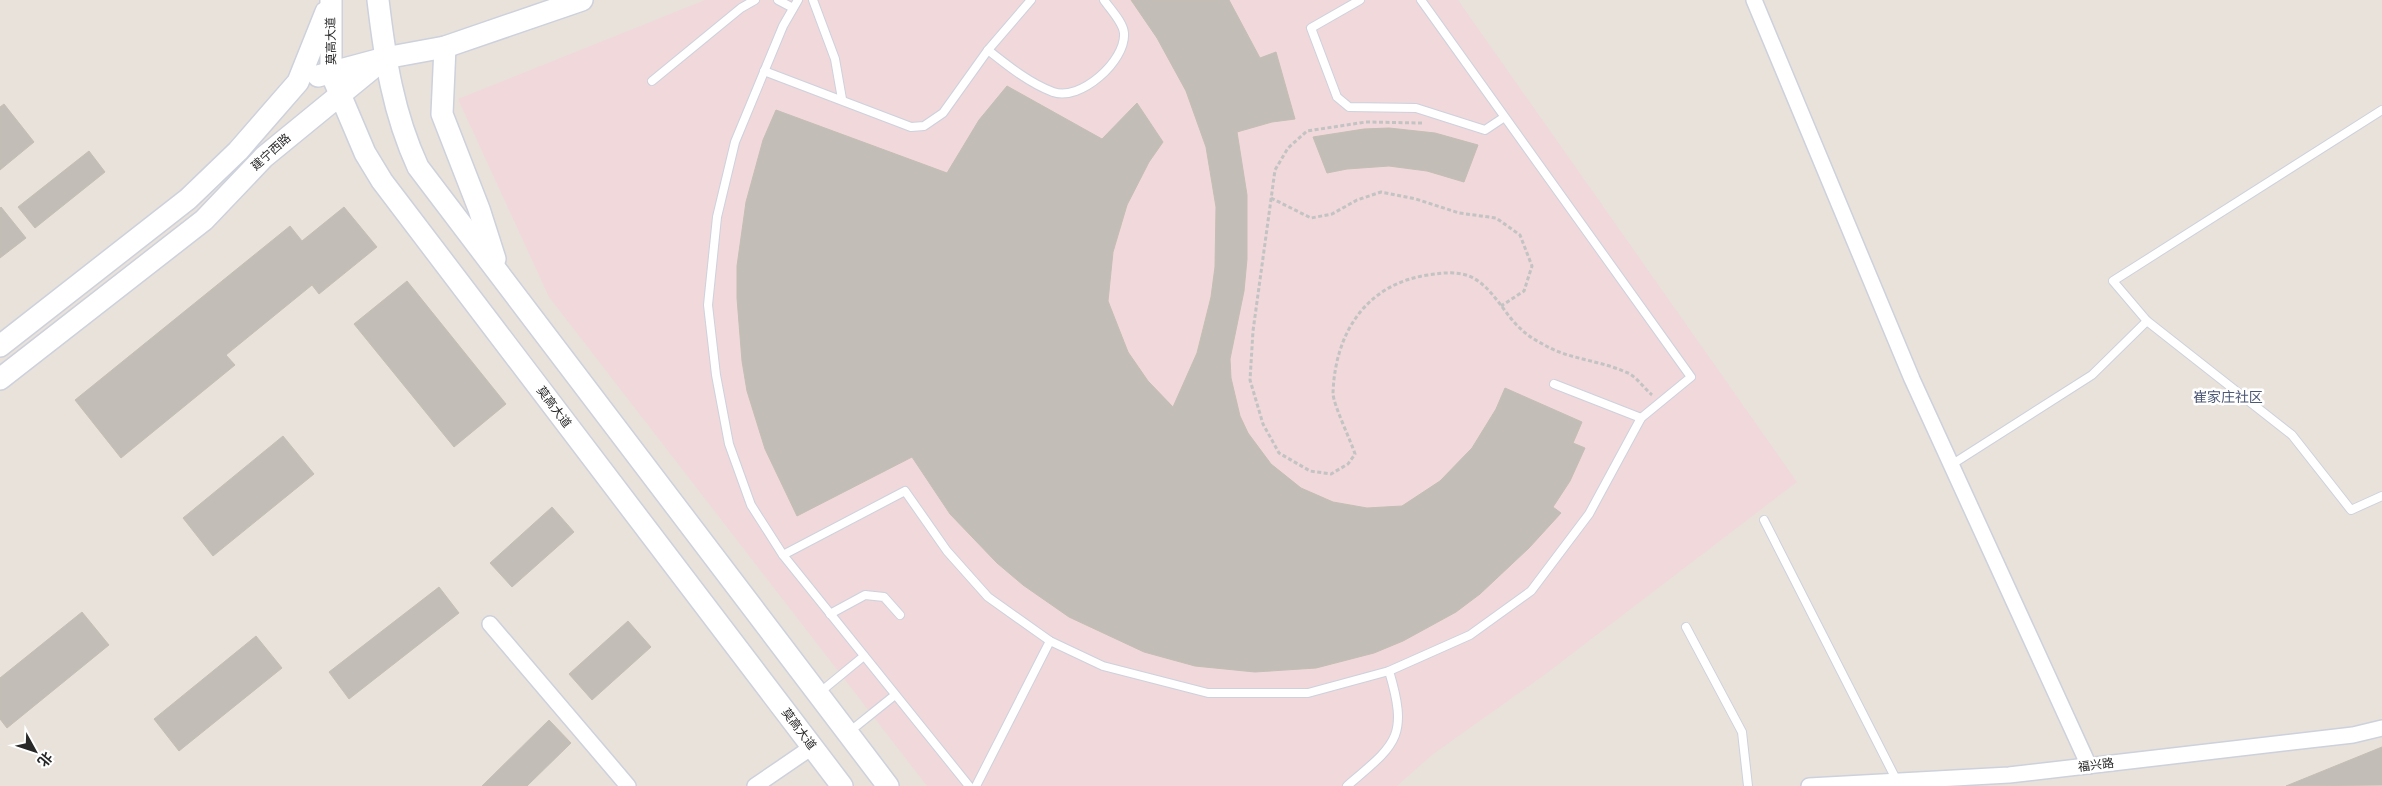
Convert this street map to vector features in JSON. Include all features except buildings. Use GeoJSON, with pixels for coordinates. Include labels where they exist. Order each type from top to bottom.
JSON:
{"type":"FeatureCollection","features":[{"type":"Feature","properties":{"kind":"main road"},"geometry":{"type":"LineString","coordinates":[[378,0],[385,58],[403,135],[418,167],[888,786]]}},
{"type":"Feature","properties":{"kind":"main road","name":"建宁西路"},"geometry":{"type":"LineString","coordinates":[[0,379],[204,220],[264,156],[385,58],[445,47],[582,0]]}},
{"type":"Feature","properties":{"kind":"main road","name":"建宁西路"},"geometry":{"type":"LineString","coordinates":[[0,346],[188,199],[238,151],[298,82],[331,1]]}},
{"type":"Feature","properties":{"kind":"main road","name":"莫高大道"},"geometry":{"type":"LineString","coordinates":[[331,1],[331,73],[366,153],[382,181],[842,786]]}},
{"type":"Feature","properties":{"kind":"main road"},"geometry":{"type":"LineString","coordinates":[[445,47],[442,114],[479,209],[500,276]]}},
{"type":"Feature","properties":{"kind":"main road"},"geometry":{"type":"LineString","coordinates":[[298,82],[385,58]]}},
{"type":"Feature","properties":{"kind":"street"},"geometry":{"type":"LineString","coordinates":[[1754,0],[1912,379],[2089,766]]}},
{"type":"Feature","properties":{"kind":"street"},"geometry":{"type":"LineString","coordinates":[[490,624],[628,786]]}},
{"type":"Feature","properties":{"kind":"street","name":"福兴路"},"geometry":{"type":"LineString","coordinates":[[1809,786],[2009,775],[2353,736],[2382,728]]}},
{"type":"Feature","properties":{"kind":"street"},"geometry":{"type":"LineString","coordinates":[[755,786],[812,747]]}},
{"type":"Feature","properties":{"kind":"lane"},"geometry":{"type":"LineString","coordinates":[[652,81],[741,8],[755,0]]}},
{"type":"Feature","properties":{"kind":"lane"},"geometry":{"type":"LineString","coordinates":[[778,0],[793,8]]}},
{"type":"Feature","properties":{"kind":"lane"},"geometry":{"type":"LineString","coordinates":[[798,0],[782,26],[735,142],[717,218],[708,305],[716,375],[729,444],[751,505],[783,555],[969,786]]}},
{"type":"Feature","properties":{"kind":"lane"},"geometry":{"type":"LineString","coordinates":[[813,0],[835,59],[842,99]]}},
{"type":"Feature","properties":{"kind":"lane"},"geometry":{"type":"LineString","coordinates":[[764,71],[842,99],[911,127],[924,126],[943,113],[988,50],[1031,0]]}},
{"type":"Feature","properties":{"kind":"lane"},"geometry":{"type":"LineString","coordinates":[[988,50],[1013,69],[1054,92],[1070,93],[1102,75],[1118,58],[1122,48],[1124,31],[1104,0]]}},
{"type":"Feature","properties":{"kind":"lane"},"geometry":{"type":"LineString","coordinates":[[1360,0],[1311,28],[1337,97],[1349,107],[1416,108],[1485,130],[1504,118]]}},
{"type":"Feature","properties":{"kind":"lane"},"geometry":{"type":"LineString","coordinates":[[783,555],[905,491],[946,551],[988,597],[1050,641],[1103,666],[1208,693],[1308,693],[1390,671],[1470,635],[1531,591],[1589,514],[1641,418],[1691,377],[1420,0]]}},
{"type":"Feature","properties":{"kind":"lane"},"geometry":{"type":"LineString","coordinates":[[2382,110],[2113,281],[2147,321],[2292,434],[2351,510],[2382,496]]}},
{"type":"Feature","properties":{"kind":"lane"},"geometry":{"type":"LineString","coordinates":[[1951,465],[2092,375],[2147,321]]}},
{"type":"Feature","properties":{"kind":"lane"},"geometry":{"type":"LineString","coordinates":[[1554,384],[1641,418]]}},
{"type":"Feature","properties":{"kind":"lane"},"geometry":{"type":"LineString","coordinates":[[1764,520],[1897,781]]}},
{"type":"Feature","properties":{"kind":"lane"},"geometry":{"type":"LineString","coordinates":[[830,614],[866,595],[884,597],[900,615]]}},
{"type":"Feature","properties":{"kind":"lane"},"geometry":{"type":"LineString","coordinates":[[1686,627],[1742,732],[1748,786]]}},
{"type":"Feature","properties":{"kind":"lane"},"geometry":{"type":"LineString","coordinates":[[976,786],[1050,641]]}},
{"type":"Feature","properties":{"kind":"lane"},"geometry":{"type":"LineString","coordinates":[[818,694],[864,656]]}},
{"type":"Feature","properties":{"kind":"lane"},"geometry":{"type":"LineString","coordinates":[[1347,786],[1387,751],[1399,724],[1398,701],[1390,671]]}},
{"type":"Feature","properties":{"kind":"lane"},"geometry":{"type":"LineString","coordinates":[[848,733],[896,695]]}},
{"type":"Feature","properties":{"kind":"path"},"geometry":{"type":"LineString","coordinates":[[1431,126],[1422,123],[1366,122],[1307,131],[1288,148],[1275,170],[1253,331],[1250,380],[1263,424],[1279,453],[1310,471],[1331,474],[1348,464],[1355,454],[1333,396],[1335,370],[1341,344],[1354,319],[1377,294],[1393,285],[1420,276],[1449,272],[1470,276],[1488,290],[1521,330],[1538,341],[1557,351],[1606,365],[1632,375],[1659,403]]}},
{"type":"Feature","properties":{"kind":"path"},"geometry":{"type":"LineString","coordinates":[[1271,198],[1311,218],[1332,214],[1357,200],[1381,192],[1416,199],[1459,213],[1496,218],[1520,235],[1532,266],[1524,291],[1501,306]]}},
{"type":"Feature","properties":{"kind":"shaded area"},"geometry":{"type":"Polygon","coordinates":[[[705,0],[1458,0],[1797,482],[1547,673],[1432,755],[1397,786],[927,786],[549,297],[458,99],[705,0]]]}},
{"type":"Feature","properties":{"kind":"district","name":"崔家庄社区"},"geometry":{"type":"Point","coordinates":[2228,397]}}]}
